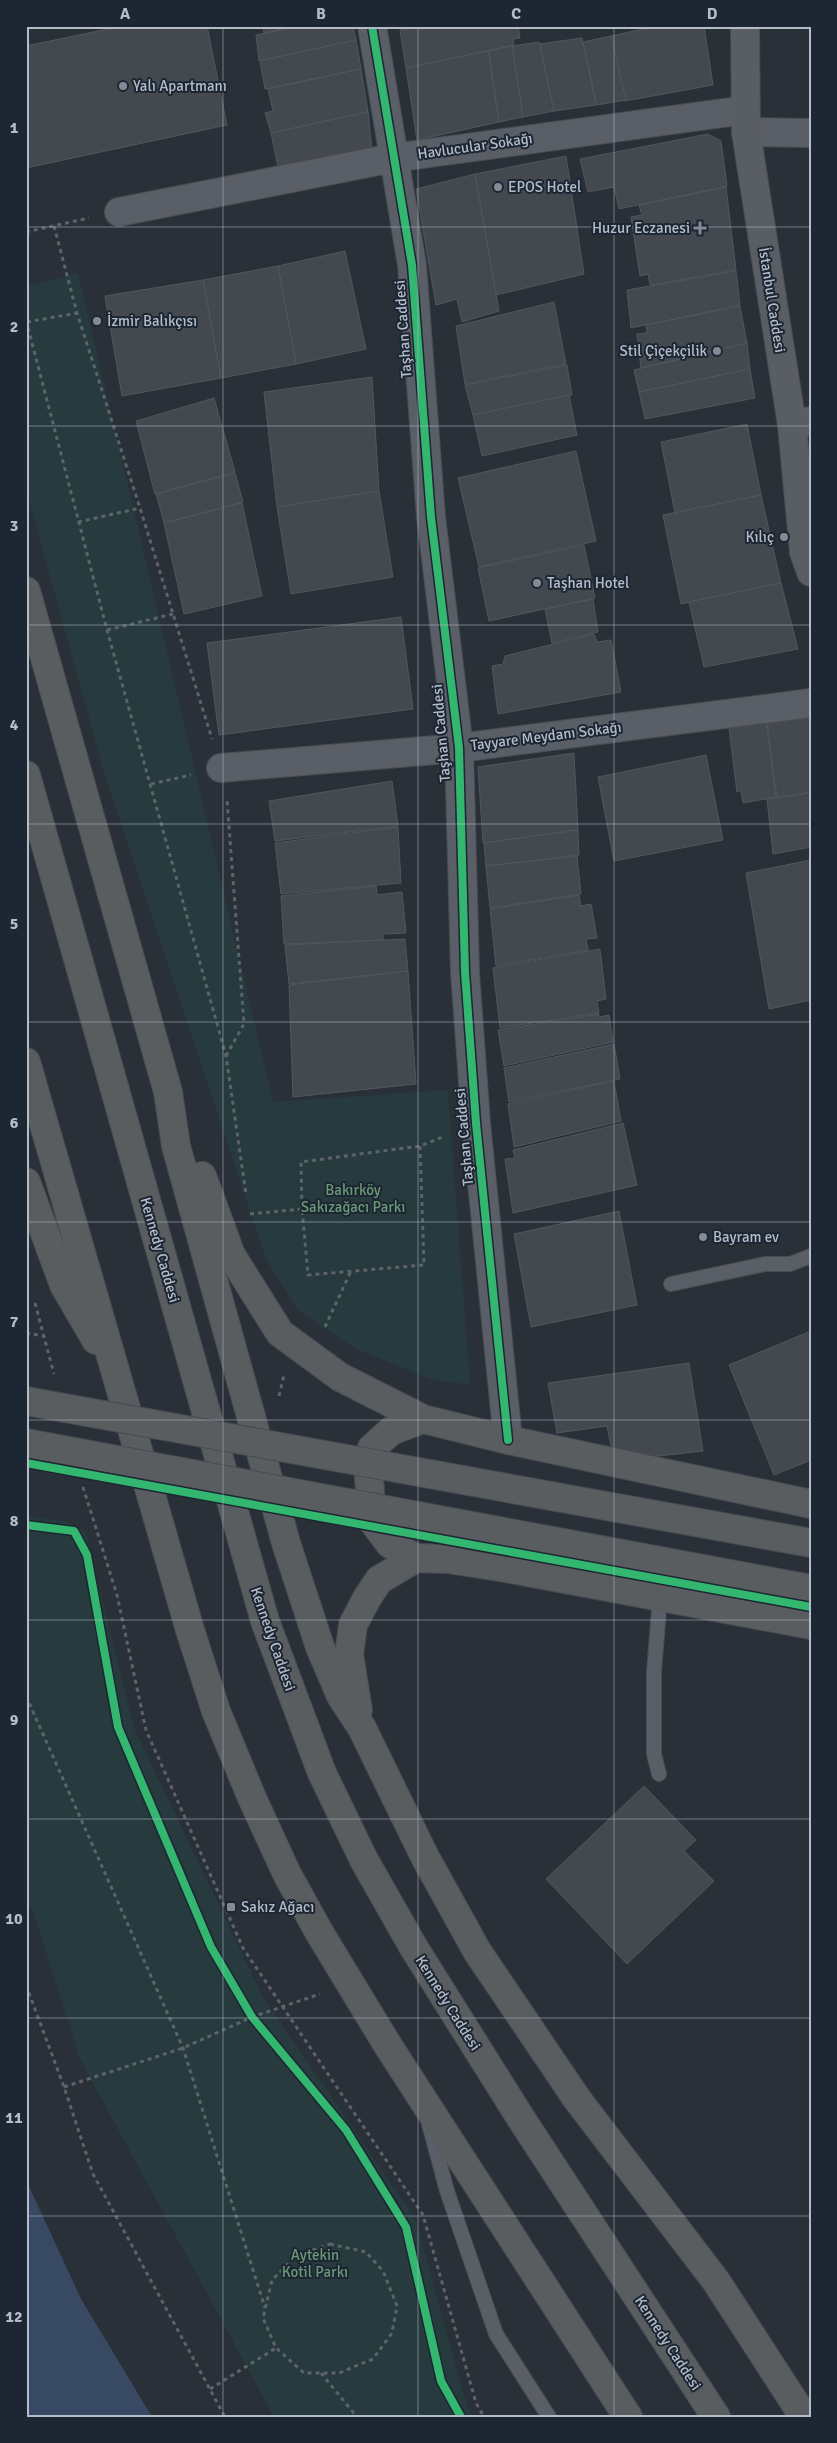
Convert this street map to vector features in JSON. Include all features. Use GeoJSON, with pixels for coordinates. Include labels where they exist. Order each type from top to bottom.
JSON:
{"type":"FeatureCollection","features":[{"type":"Feature","properties":{"kind":"highway"},"geometry":{"type":"LineString","coordinates":[[26,591],[168,1092],[178,1155],[286,1543],[320,1647],[341,1696],[362,1728],[425,1857],[477,1951],[576,2099],[716,2281],[804,2417]]}},
{"type":"Feature","properties":{"kind":"highway","name":"Kennedy Caddesi"},"geometry":{"type":"LineString","coordinates":[[26,775],[265,1621],[322,1773],[364,1860],[414,1948],[522,2120],[716,2417]]}},
{"type":"Feature","properties":{"kind":"highway"},"geometry":{"type":"LineString","coordinates":[[26,1062],[190,1630],[216,1711],[287,1874],[350,1985],[628,2417]]}},
{"type":"Feature","properties":{"kind":"highway"},"geometry":{"type":"LineString","coordinates":[[168,1092],[192,1146],[231,1255],[280,1333],[340,1377],[423,1419],[508,1440],[811,1504]]}},
{"type":"Feature","properties":{"kind":"highway"},"geometry":{"type":"LineString","coordinates":[[26,1182],[64,1285],[116,1372]]}},
{"type":"Feature","properties":{"kind":"highway"},"geometry":{"type":"LineString","coordinates":[[26,1401],[811,1543]]}},
{"type":"Feature","properties":{"kind":"highway"},"geometry":{"type":"LineString","coordinates":[[423,1419],[391,1431],[372,1448],[370,1478],[372,1520],[390,1544],[416,1558],[448,1560],[506,1568],[811,1626]]}},
{"type":"Feature","properties":{"kind":"highway"},"geometry":{"type":"LineString","coordinates":[[26,1443],[811,1589]]}},
{"type":"Feature","properties":{"kind":"highway"},"geometry":{"type":"LineString","coordinates":[[362,1728],[349,1655],[353,1625],[379,1580],[416,1558]]}},
{"type":"Feature","properties":{"kind":"main road","name":"İstanbul Caddesi"},"geometry":{"type":"LineString","coordinates":[[745,26],[745,121],[801,423],[804,552],[811,572]]}},
{"type":"Feature","properties":{"kind":"street","name":"Taşhan Caddesi"},"geometry":{"type":"LineString","coordinates":[[372,26],[412,265],[431,517],[459,748],[465,972],[476,1123],[508,1440]]}},
{"type":"Feature","properties":{"kind":"street","name":"Havlucular Sokağı"},"geometry":{"type":"LineString","coordinates":[[119,212],[393,158],[745,121],[811,133]]}},
{"type":"Feature","properties":{"kind":"street","name":"Tayyare Meydanı Sokağı"},"geometry":{"type":"LineString","coordinates":[[221,768],[459,748],[811,703]]}},
{"type":"Feature","properties":{"kind":"lane"},"geometry":{"type":"LineString","coordinates":[[671,1284],[764,1264],[790,1264],[811,1256]]}},
{"type":"Feature","properties":{"kind":"lane"},"geometry":{"type":"LineString","coordinates":[[659,1774],[654,1754],[654,1672],[660,1597]]}},
{"type":"Feature","properties":{"kind":"lane"},"geometry":{"type":"LineString","coordinates":[[421,2094],[447,2191],[496,2334],[549,2417]]}},
{"type":"Feature","properties":{"kind":"path"},"geometry":{"type":"LineString","coordinates":[[26,232],[119,212]]}},
{"type":"Feature","properties":{"kind":"path"},"geometry":{"type":"LineString","coordinates":[[54,226],[77,313],[221,768],[227,799],[244,1024],[226,1056]]}},
{"type":"Feature","properties":{"kind":"path"},"geometry":{"type":"LineString","coordinates":[[77,313],[26,321],[107,630],[226,1056],[247,1204]]}},
{"type":"Feature","properties":{"kind":"path"},"geometry":{"type":"LineString","coordinates":[[78,522],[140,508]]}},
{"type":"Feature","properties":{"kind":"path"},"geometry":{"type":"LineString","coordinates":[[107,630],[173,614]]}},
{"type":"Feature","properties":{"kind":"path"},"geometry":{"type":"LineString","coordinates":[[151,784],[221,768]]}},
{"type":"Feature","properties":{"kind":"path"},"geometry":{"type":"LineString","coordinates":[[420,1146],[424,1265],[308,1275],[302,1209],[301,1162],[420,1146]]}},
{"type":"Feature","properties":{"kind":"path"},"geometry":{"type":"LineString","coordinates":[[248,1214],[302,1209]]}},
{"type":"Feature","properties":{"kind":"path"},"geometry":{"type":"LineString","coordinates":[[26,1333],[44,1336],[56,1383]]}},
{"type":"Feature","properties":{"kind":"path"},"geometry":{"type":"LineString","coordinates":[[83,1486],[116,1595],[146,1730],[243,1948],[423,2215],[476,2403],[484,2417]]}},
{"type":"Feature","properties":{"kind":"path"},"geometry":{"type":"LineString","coordinates":[[26,1696],[183,2048],[265,2308]]}},
{"type":"Feature","properties":{"kind":"path"},"geometry":{"type":"LineString","coordinates":[[26,1985],[64,2086],[93,2174],[225,2417]]}},
{"type":"Feature","properties":{"kind":"path"},"geometry":{"type":"LineString","coordinates":[[64,2086],[183,2048],[252,2017],[350,1985]]}},
{"type":"Feature","properties":{"kind":"path"},"geometry":{"type":"LineString","coordinates":[[247,2009],[258,2024]]}},
{"type":"Feature","properties":{"kind":"path"},"geometry":{"type":"LineString","coordinates":[[330,2244],[366,2252],[383,2271],[397,2306],[392,2333],[373,2359],[339,2373],[304,2373],[276,2348],[263,2318],[265,2308],[272,2280],[296,2256],[330,2244]]}},
{"type":"Feature","properties":{"kind":"path"},"geometry":{"type":"LineString","coordinates":[[210,2389],[276,2348]]}},
{"type":"Feature","properties":{"kind":"path"},"geometry":{"type":"LineString","coordinates":[[321,2373],[357,2417]]}},
{"type":"Feature","properties":{"kind":"green space","name":"Bakırköy Sakızağacı Parkı"},"geometry":{"type":"Polygon","coordinates":[[[78,273],[273,1102],[448,1090],[470,1385],[430,1379],[356,1349],[297,1310],[265,1257],[102,765],[26,489],[26,287],[78,273]]]}},
{"type":"Feature","properties":{"kind":"green space","name":"Aytekin Kotil Parkı"},"geometry":{"type":"Polygon","coordinates":[[[26,1517],[65,1521],[86,1532],[134,1728],[263,1997],[415,2218],[467,2406],[473,2417],[274,2417],[80,2059],[32,1908],[26,1905],[26,1517]]]}},
{"type":"Feature","properties":{"kind":"water"},"geometry":{"type":"Polygon","coordinates":[[[26,2180],[81,2299],[152,2417],[26,2417],[26,2180]]]}},
{"type":"Feature","properties":{"kind":"building","name":"Yalı Apartmanı"},"geometry":{"type":"Polygon","coordinates":[[[122,26],[207,26],[227,125],[26,168],[26,46],[122,26]]]}},
{"type":"Feature","properties":{"kind":"building"},"geometry":{"type":"Polygon","coordinates":[[[256,26],[299,26],[264,33],[263,27],[257,29],[256,26]]]}},
{"type":"Feature","properties":{"kind":"building"},"geometry":{"type":"Polygon","coordinates":[[[301,26],[353,26],[356,40],[259,61],[256,35],[301,26]]]}},
{"type":"Feature","properties":{"kind":"building"},"geometry":{"type":"Polygon","coordinates":[[[424,26],[518,26],[520,38],[513,39],[514,45],[406,68],[400,30],[424,26]]]}},
{"type":"Feature","properties":{"kind":"building"},"geometry":{"type":"Polygon","coordinates":[[[657,26],[704,26],[713,85],[625,101],[611,36],[657,26]]]}},
{"type":"Feature","properties":{"kind":"building"},"geometry":{"type":"Polygon","coordinates":[[[611,36],[626,100],[597,105],[583,42],[611,36]]]}},
{"type":"Feature","properties":{"kind":"building"},"geometry":{"type":"Polygon","coordinates":[[[582,38],[596,105],[554,111],[540,44],[582,38]]]}},
{"type":"Feature","properties":{"kind":"building"},"geometry":{"type":"Polygon","coordinates":[[[356,40],[361,69],[265,89],[260,61],[356,40]]]}},
{"type":"Feature","properties":{"kind":"building"},"geometry":{"type":"Polygon","coordinates":[[[539,42],[554,111],[523,117],[512,46],[539,42]]]}},
{"type":"Feature","properties":{"kind":"building"},"geometry":{"type":"Polygon","coordinates":[[[512,46],[523,117],[499,122],[489,51],[512,46]]]}},
{"type":"Feature","properties":{"kind":"building"},"geometry":{"type":"Polygon","coordinates":[[[488,51],[499,122],[417,140],[406,68],[488,51]]]}},
{"type":"Feature","properties":{"kind":"building"},"geometry":{"type":"Polygon","coordinates":[[[361,69],[368,112],[271,133],[265,113],[273,111],[268,89],[361,69]]]}},
{"type":"Feature","properties":{"kind":"building"},"geometry":{"type":"Polygon","coordinates":[[[368,112],[372,150],[279,172],[271,133],[368,112]]]}},
{"type":"Feature","properties":{"kind":"building"},"geometry":{"type":"Polygon","coordinates":[[[708,134],[721,141],[727,186],[619,209],[614,187],[588,192],[580,159],[708,134]]]}},
{"type":"Feature","properties":{"kind":"building"},"geometry":{"type":"Polygon","coordinates":[[[566,156],[584,274],[496,295],[475,174],[566,156]]]}},
{"type":"Feature","properties":{"kind":"building"},"geometry":{"type":"Polygon","coordinates":[[[475,174],[499,311],[462,322],[457,299],[436,305],[416,189],[475,174]]]}},
{"type":"Feature","properties":{"kind":"building"},"geometry":{"type":"Polygon","coordinates":[[[726,187],[736,270],[650,285],[648,274],[640,276],[631,217],[642,215],[639,205],[726,187]]]}},
{"type":"Feature","properties":{"kind":"building"},"geometry":{"type":"Polygon","coordinates":[[[345,251],[366,349],[296,364],[278,266],[345,251]]]}},
{"type":"Feature","properties":{"kind":"building"},"geometry":{"type":"Polygon","coordinates":[[[278,266],[296,364],[221,378],[203,280],[278,266]]]}},
{"type":"Feature","properties":{"kind":"building"},"geometry":{"type":"Polygon","coordinates":[[[736,271],[740,305],[631,328],[627,290],[736,271]]]}},
{"type":"Feature","properties":{"kind":"building"},"geometry":{"type":"Polygon","coordinates":[[[203,280],[221,378],[122,396],[105,296],[203,280]]]}},
{"type":"Feature","properties":{"kind":"building"},"geometry":{"type":"Polygon","coordinates":[[[554,302],[566,364],[465,384],[456,326],[554,302]]]}},
{"type":"Feature","properties":{"kind":"building"},"geometry":{"type":"Polygon","coordinates":[[[740,306],[747,343],[641,368],[637,334],[647,333],[646,325],[740,306]]]}},
{"type":"Feature","properties":{"kind":"building"},"geometry":{"type":"Polygon","coordinates":[[[747,343],[750,369],[639,392],[634,370],[747,343]]]}},
{"type":"Feature","properties":{"kind":"building"},"geometry":{"type":"Polygon","coordinates":[[[567,365],[572,395],[473,415],[465,385],[567,365]]]}},
{"type":"Feature","properties":{"kind":"building"},"geometry":{"type":"Polygon","coordinates":[[[750,369],[755,398],[645,419],[639,392],[750,369]]]}},
{"type":"Feature","properties":{"kind":"building"},"geometry":{"type":"Polygon","coordinates":[[[372,377],[379,491],[277,507],[264,392],[372,377]]]}},
{"type":"Feature","properties":{"kind":"building"},"geometry":{"type":"Polygon","coordinates":[[[569,395],[577,435],[482,456],[473,415],[569,395]]]}},
{"type":"Feature","properties":{"kind":"building"},"geometry":{"type":"Polygon","coordinates":[[[214,398],[235,472],[155,494],[136,421],[214,398]]]}},
{"type":"Feature","properties":{"kind":"building"},"geometry":{"type":"Polygon","coordinates":[[[747,424],[761,495],[675,513],[661,442],[747,424]]]}},
{"type":"Feature","properties":{"kind":"building"},"geometry":{"type":"Polygon","coordinates":[[[576,451],[596,541],[479,567],[458,478],[576,451]]]}},
{"type":"Feature","properties":{"kind":"building"},"geometry":{"type":"Polygon","coordinates":[[[235,473],[243,502],[164,523],[156,494],[235,473]]]}},
{"type":"Feature","properties":{"kind":"building"},"geometry":{"type":"Polygon","coordinates":[[[379,491],[393,577],[291,594],[277,507],[379,491]]]}},
{"type":"Feature","properties":{"kind":"building"},"geometry":{"type":"Polygon","coordinates":[[[761,495],[781,583],[681,604],[663,515],[761,495]]]}},
{"type":"Feature","properties":{"kind":"building"},"geometry":{"type":"Polygon","coordinates":[[[242,503],[262,596],[184,614],[164,523],[242,503]]]}},
{"type":"Feature","properties":{"kind":"building","name":"Taşhan Hotel"},"geometry":{"type":"Polygon","coordinates":[[[584,545],[595,598],[489,621],[478,568],[584,545]]]}},
{"type":"Feature","properties":{"kind":"building"},"geometry":{"type":"Polygon","coordinates":[[[781,583],[798,649],[704,667],[689,602],[781,583]]]}},
{"type":"Feature","properties":{"kind":"building"},"geometry":{"type":"Polygon","coordinates":[[[593,599],[598,632],[552,643],[545,609],[593,599]]]}},
{"type":"Feature","properties":{"kind":"building"},"geometry":{"type":"Polygon","coordinates":[[[401,617],[413,709],[219,735],[207,643],[401,617]]]}},
{"type":"Feature","properties":{"kind":"building"},"geometry":{"type":"Polygon","coordinates":[[[594,634],[597,642],[611,640],[621,692],[498,714],[492,666],[503,664],[505,656],[594,634]]]}},
{"type":"Feature","properties":{"kind":"building"},"geometry":{"type":"Polygon","coordinates":[[[811,718],[811,792],[777,797],[767,723],[811,718]]]}},
{"type":"Feature","properties":{"kind":"building"},"geometry":{"type":"Polygon","coordinates":[[[766,723],[776,797],[743,803],[741,790],[737,792],[729,728],[766,723]]]}},
{"type":"Feature","properties":{"kind":"building"},"geometry":{"type":"Polygon","coordinates":[[[574,753],[578,830],[483,843],[478,767],[574,753]]]}},
{"type":"Feature","properties":{"kind":"building"},"geometry":{"type":"Polygon","coordinates":[[[706,755],[723,840],[614,861],[598,777],[706,755]]]}},
{"type":"Feature","properties":{"kind":"building"},"geometry":{"type":"Polygon","coordinates":[[[392,781],[398,826],[275,841],[269,801],[392,781]]]}},
{"type":"Feature","properties":{"kind":"building"},"geometry":{"type":"Polygon","coordinates":[[[811,793],[811,847],[773,854],[767,799],[811,793]]]}},
{"type":"Feature","properties":{"kind":"building"},"geometry":{"type":"Polygon","coordinates":[[[398,827],[401,883],[281,894],[275,843],[398,827]]]}},
{"type":"Feature","properties":{"kind":"building"},"geometry":{"type":"Polygon","coordinates":[[[578,830],[579,855],[486,866],[484,843],[578,830]]]}},
{"type":"Feature","properties":{"kind":"building"},"geometry":{"type":"Polygon","coordinates":[[[577,856],[581,894],[490,908],[486,866],[577,856]]]}},
{"type":"Feature","properties":{"kind":"building"},"geometry":{"type":"Polygon","coordinates":[[[811,860],[811,1000],[769,1009],[746,873],[811,860]]]}},
{"type":"Feature","properties":{"kind":"building"},"geometry":{"type":"Polygon","coordinates":[[[376,886],[377,895],[402,892],[406,933],[383,934],[383,940],[284,944],[281,896],[376,886]]]}},
{"type":"Feature","properties":{"kind":"building"},"geometry":{"type":"Polygon","coordinates":[[[579,895],[581,906],[591,904],[597,938],[586,939],[588,950],[496,966],[490,909],[579,895]]]}},
{"type":"Feature","properties":{"kind":"building"},"geometry":{"type":"Polygon","coordinates":[[[405,939],[408,971],[289,984],[285,945],[405,939]]]}},
{"type":"Feature","properties":{"kind":"building"},"geometry":{"type":"Polygon","coordinates":[[[600,949],[606,999],[597,1001],[599,1013],[500,1028],[493,968],[600,949]]]}},
{"type":"Feature","properties":{"kind":"building"},"geometry":{"type":"Polygon","coordinates":[[[408,971],[416,1084],[293,1097],[289,985],[408,971]]]}},
{"type":"Feature","properties":{"kind":"building"},"geometry":{"type":"Polygon","coordinates":[[[599,1014],[599,1017],[609,1015],[613,1042],[504,1066],[498,1030],[599,1014]]]}},
{"type":"Feature","properties":{"kind":"building"},"geometry":{"type":"Polygon","coordinates":[[[614,1044],[620,1079],[509,1102],[504,1068],[614,1044]]]}},
{"type":"Feature","properties":{"kind":"building"},"geometry":{"type":"Polygon","coordinates":[[[614,1081],[621,1121],[514,1147],[508,1104],[614,1081]]]}},
{"type":"Feature","properties":{"kind":"building"},"geometry":{"type":"Polygon","coordinates":[[[623,1123],[637,1185],[513,1213],[505,1159],[515,1158],[513,1150],[623,1123]]]}},
{"type":"Feature","properties":{"kind":"building"},"geometry":{"type":"Polygon","coordinates":[[[619,1211],[637,1305],[531,1327],[514,1234],[619,1211]]]}},
{"type":"Feature","properties":{"kind":"building"},"geometry":{"type":"Polygon","coordinates":[[[811,1331],[811,1460],[774,1475],[729,1365],[811,1331]]]}},
{"type":"Feature","properties":{"kind":"building"},"geometry":{"type":"Polygon","coordinates":[[[689,1363],[703,1451],[614,1461],[607,1426],[557,1433],[548,1383],[689,1363]]]}},
{"type":"Feature","properties":{"kind":"building"},"geometry":{"type":"Polygon","coordinates":[[[644,1786],[696,1840],[684,1851],[714,1881],[627,1964],[546,1879],[644,1786]]]}},
{"type":"Feature","properties":{"kind":"cycle path"},"geometry":{"type":"LineString","coordinates":[[372,26],[412,265],[431,517],[459,748],[465,972],[476,1123],[508,1440]]}},
{"type":"Feature","properties":{"kind":"cycle path"},"geometry":{"type":"LineString","coordinates":[[26,1463],[811,1607]]}},
{"type":"Feature","properties":{"kind":"cycle path"},"geometry":{"type":"LineString","coordinates":[[26,1525],[74,1531],[87,1555],[118,1727],[211,1947],[252,2017],[346,2130],[406,2227],[441,2381],[461,2417]]}},
{"type":"Feature","properties":{"kind":"place","name":"Yalı Apartmanı"},"geometry":{"type":"Point","coordinates":[123,86]}},
{"type":"Feature","properties":{"kind":"place","name":"EPOS Hotel"},"geometry":{"type":"Point","coordinates":[498,187]}},
{"type":"Feature","properties":{"kind":"place","name":"Huzur Eczanesi"},"geometry":{"type":"Point","coordinates":[700,228]}},
{"type":"Feature","properties":{"kind":"place","name":"İzmir Balıkçısı"},"geometry":{"type":"Point","coordinates":[97,321]}},
{"type":"Feature","properties":{"kind":"place","name":"Stil Çiçekçilik"},"geometry":{"type":"Point","coordinates":[717,351]}},
{"type":"Feature","properties":{"kind":"place","name":"Kılıç"},"geometry":{"type":"Point","coordinates":[784,537]}},
{"type":"Feature","properties":{"kind":"place","name":"Taşhan Hotel"},"geometry":{"type":"Point","coordinates":[537,583]}},
{"type":"Feature","properties":{"kind":"place","name":"Bayram ev"},"geometry":{"type":"Point","coordinates":[703,1237]}},
{"type":"Feature","properties":{"kind":"place","name":"Sakız Ağacı"},"geometry":{"type":"Point","coordinates":[231,1907]}}]}
